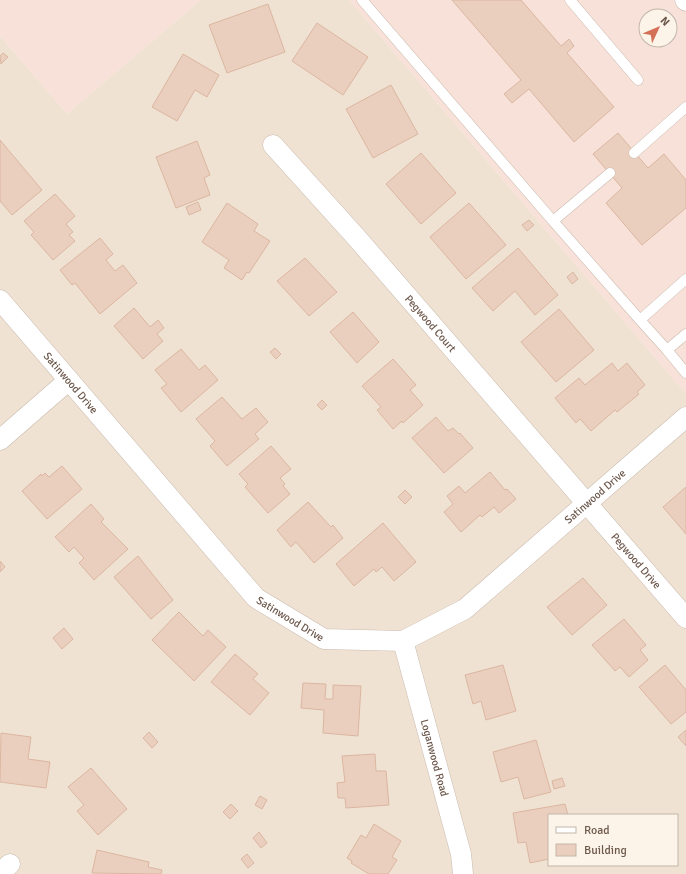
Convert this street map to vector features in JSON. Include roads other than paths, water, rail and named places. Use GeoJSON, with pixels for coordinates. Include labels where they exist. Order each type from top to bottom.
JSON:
{"type":"FeatureCollection","features":[{"type":"Feature","properties":{"kind":"street","name":"Pegwood Court"},"geometry":{"type":"LineString","coordinates":[[273,145],[356,237],[587,503]]}},
{"type":"Feature","properties":{"kind":"street","name":"Satinwood Drive"},"geometry":{"type":"LineString","coordinates":[[0,300],[256,598],[324,639],[403,641],[465,609],[686,417]]}},
{"type":"Feature","properties":{"kind":"street"},"geometry":{"type":"LineString","coordinates":[[0,440],[69,380]]}},
{"type":"Feature","properties":{"kind":"street","name":"Pegwood Drive"},"geometry":{"type":"LineString","coordinates":[[587,503],[686,618]]}},
{"type":"Feature","properties":{"kind":"street","name":"Loganwood Road"},"geometry":{"type":"LineString","coordinates":[[403,641],[461,854],[463,874]]}},
{"type":"Feature","properties":{"kind":"lane"},"geometry":{"type":"LineString","coordinates":[[362,0],[686,373]]}},
{"type":"Feature","properties":{"kind":"lane"},"geometry":{"type":"LineString","coordinates":[[570,0],[638,80]]}},
{"type":"Feature","properties":{"kind":"lane"},"geometry":{"type":"LineString","coordinates":[[634,153],[686,107]]}},
{"type":"Feature","properties":{"kind":"lane"},"geometry":{"type":"LineString","coordinates":[[553,221],[610,173]]}},
{"type":"Feature","properties":{"kind":"lane"},"geometry":{"type":"LineString","coordinates":[[640,320],[686,279]]}},
{"type":"Feature","properties":{"kind":"lane"},"geometry":{"type":"LineString","coordinates":[[667,350],[686,334]]}}]}
